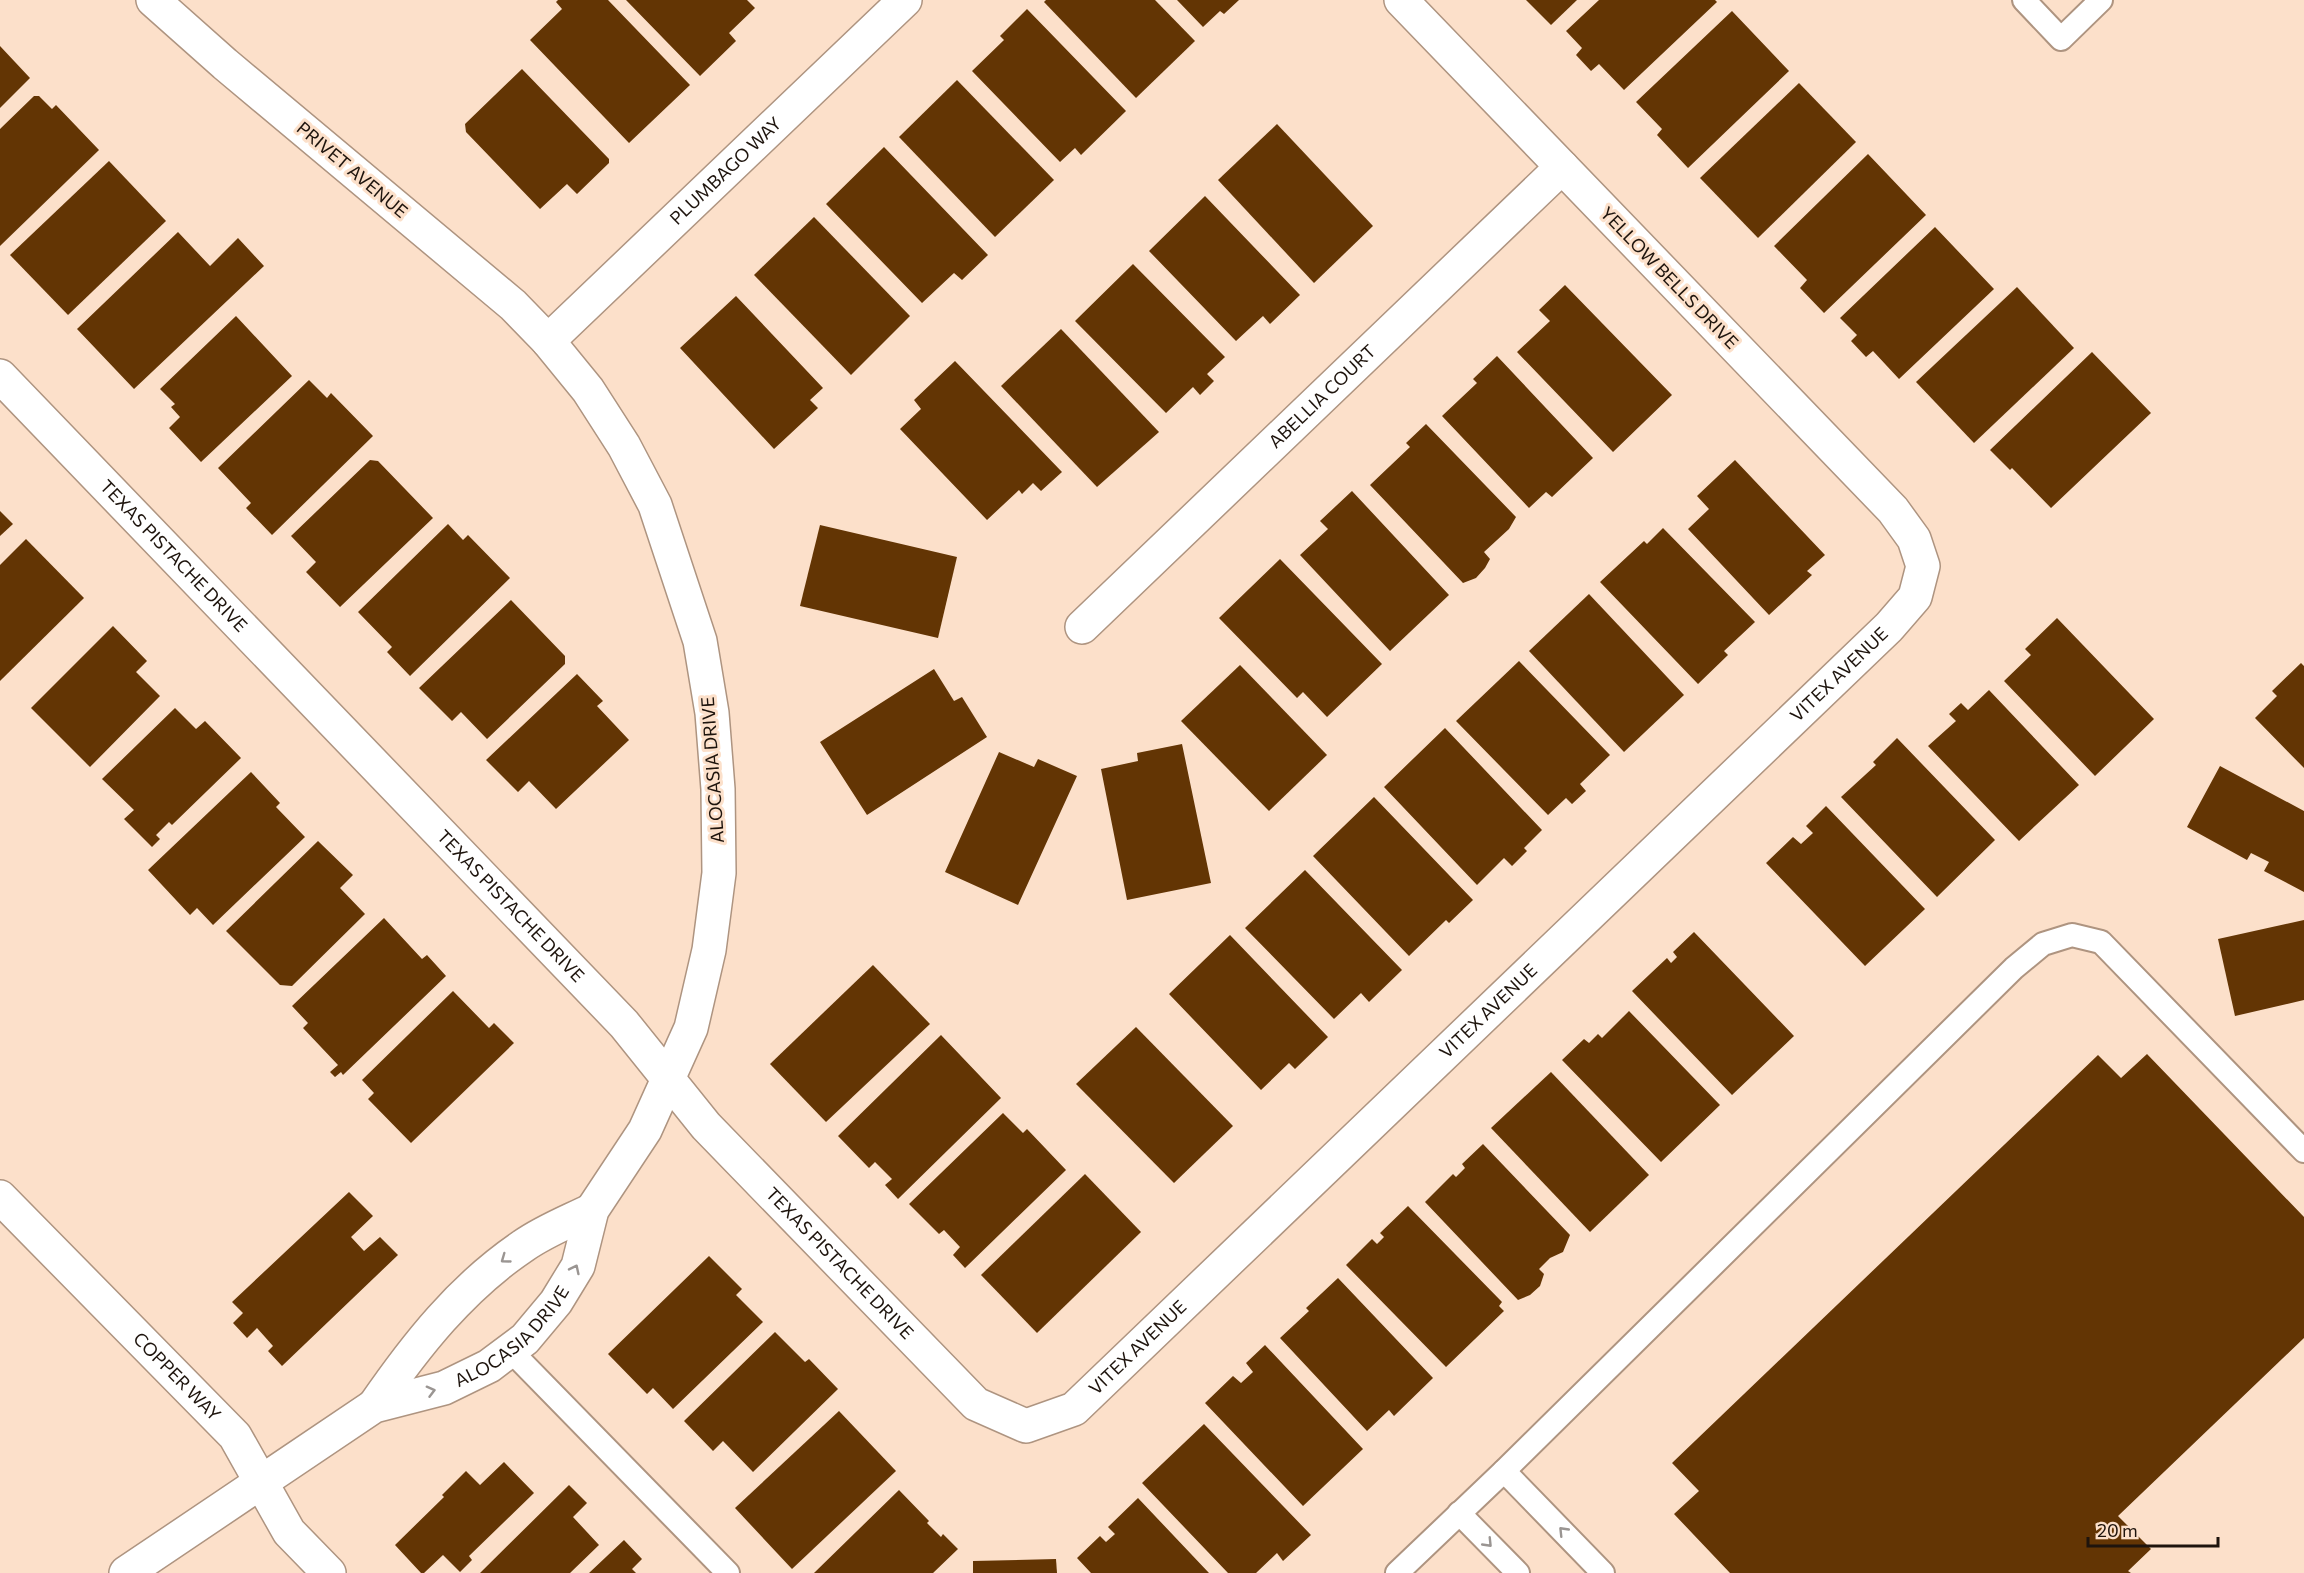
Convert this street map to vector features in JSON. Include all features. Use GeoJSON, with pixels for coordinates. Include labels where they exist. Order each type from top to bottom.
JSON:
{"type":"FeatureCollection","features":[{"type":"Feature","properties":{"kind":"street","name":"PRIVET AVENUE"},"geometry":{"type":"LineString","coordinates":[[153,0],[234,72],[505,298],[548,341]]}},
{"type":"Feature","properties":{"kind":"street","name":"PLUMBAGO WAY"},"geometry":{"type":"LineString","coordinates":[[548,341],[905,0]]}},
{"type":"Feature","properties":{"kind":"street","name":"YELLOW BELLS DRIVE"},"geometry":{"type":"LineString","coordinates":[[1401,0],[1893,510],[1914,539],[1923,566]]}},
{"type":"Feature","properties":{"kind":"street","name":"ABELLIA COURT"},"geometry":{"type":"LineString","coordinates":[[1082,627],[1562,167]]}},
{"type":"Feature","properties":{"kind":"street","name":"ALOCASIA DRIVE"},"geometry":{"type":"LineString","coordinates":[[126,1573],[374,1406],[444,1388],[489,1366],[525,1339],[556,1302],[578,1266],[592,1210],[645,1130],[691,1028],[708,950],[719,873],[718,789],[712,713],[700,641],[655,505],[624,446],[588,390],[548,341]]}},
{"type":"Feature","properties":{"kind":"street","name":"TEXAS PISTACHE DRIVE"},"geometry":{"type":"LineString","coordinates":[[0,376],[624,1024],[706,1126],[976,1404],[1026,1426]]}},
{"type":"Feature","properties":{"kind":"street","name":"VITEX AVENUE"},"geometry":{"type":"LineString","coordinates":[[1026,1426],[1074,1409],[1889,627],[1915,597],[1923,566]]}},
{"type":"Feature","properties":{"kind":"street","name":"COPPER WAY"},"geometry":{"type":"LineString","coordinates":[[0,1197],[235,1436],[289,1532],[329,1573]]}},
{"type":"Feature","properties":{"kind":"street","name":"ALOCASIA DRIVE"},"geometry":{"type":"LineString","coordinates":[[374,1406],[402,1366],[445,1314],[483,1274],[525,1244],[592,1210]]}},
{"type":"Feature","properties":{"kind":"lane"},"geometry":{"type":"LineString","coordinates":[[2024,0],[2061,39],[2101,0]]}},
{"type":"Feature","properties":{"kind":"lane"},"geometry":{"type":"LineString","coordinates":[[1397,1573],[1504,1471],[2014,968],[2043,944],[2072,935],[2101,942],[2304,1151]]}},
{"type":"Feature","properties":{"kind":"lane"},"geometry":{"type":"LineString","coordinates":[[510,1350],[728,1573]]}},
{"type":"Feature","properties":{"kind":"lane"},"geometry":{"type":"LineString","coordinates":[[1504,1471],[1603,1573]]}},
{"type":"Feature","properties":{"kind":"lane"},"geometry":{"type":"LineString","coordinates":[[1459,1513],[1518,1573]]}},
{"type":"Feature","properties":{"kind":"building"},"geometry":{"type":"Polygon","coordinates":[[[558,0],[608,0],[690,85],[629,143],[530,40],[562,9],[556,2],[558,0]]]}},
{"type":"Feature","properties":{"kind":"building"},"geometry":{"type":"Polygon","coordinates":[[[626,0],[747,0],[755,8],[729,33],[736,41],[700,76],[626,0]]]}},
{"type":"Feature","properties":{"kind":"building"},"geometry":{"type":"Polygon","coordinates":[[[1046,0],[1155,0],[1195,41],[1136,98],[1044,2],[1046,0]]]}},
{"type":"Feature","properties":{"kind":"building"},"geometry":{"type":"Polygon","coordinates":[[[1177,0],[1239,0],[1224,14],[1220,11],[1203,27],[1177,0]]]}},
{"type":"Feature","properties":{"kind":"building"},"geometry":{"type":"Polygon","coordinates":[[[1526,0],[1577,0],[1551,25],[1526,0]]]}},
{"type":"Feature","properties":{"kind":"building"},"geometry":{"type":"Polygon","coordinates":[[[1599,0],[1715,0],[1717,2],[1624,90],[1599,64],[1591,71],[1576,55],[1582,48],[1566,31],[1599,0]]]}},
{"type":"Feature","properties":{"kind":"building"},"geometry":{"type":"Polygon","coordinates":[[[1027,9],[1126,111],[1081,155],[1075,148],[1060,162],[972,71],[1004,40],[1000,36],[1027,9]]]}},
{"type":"Feature","properties":{"kind":"building"},"geometry":{"type":"Polygon","coordinates":[[[1732,11],[1789,71],[1688,168],[1657,135],[1662,129],[1636,102],[1732,11]]]}},
{"type":"Feature","properties":{"kind":"building"},"geometry":{"type":"Polygon","coordinates":[[[0,46],[30,78],[0,108],[0,46]]]}},
{"type":"Feature","properties":{"kind":"building"},"geometry":{"type":"Polygon","coordinates":[[[522,69],[609,159],[609,163],[577,194],[567,184],[540,209],[466,132],[465,124],[522,69]]]}},
{"type":"Feature","properties":{"kind":"building"},"geometry":{"type":"Polygon","coordinates":[[[957,80],[1054,180],[995,237],[899,137],[957,80]]]}},
{"type":"Feature","properties":{"kind":"building"},"geometry":{"type":"Polygon","coordinates":[[[1799,83],[1856,142],[1758,238],[1700,178],[1799,83]]]}},
{"type":"Feature","properties":{"kind":"building"},"geometry":{"type":"Polygon","coordinates":[[[34,96],[39,96],[52,109],[56,105],[99,150],[0,246],[0,129],[34,96]]]}},
{"type":"Feature","properties":{"kind":"building"},"geometry":{"type":"Polygon","coordinates":[[[1277,124],[1373,226],[1314,283],[1218,180],[1277,124]]]}},
{"type":"Feature","properties":{"kind":"building"},"geometry":{"type":"Polygon","coordinates":[[[884,147],[988,255],[962,280],[954,273],[922,303],[826,204],[884,147]]]}},
{"type":"Feature","properties":{"kind":"building"},"geometry":{"type":"Polygon","coordinates":[[[1868,154],[1926,215],[1824,313],[1800,288],[1807,280],[1774,246],[1868,154]]]}},
{"type":"Feature","properties":{"kind":"building"},"geometry":{"type":"Polygon","coordinates":[[[109,161],[166,221],[68,315],[10,255],[109,161]]]}},
{"type":"Feature","properties":{"kind":"building"},"geometry":{"type":"Polygon","coordinates":[[[1205,196],[1300,295],[1270,324],[1263,316],[1236,341],[1149,251],[1205,196]]]}},
{"type":"Feature","properties":{"kind":"building"},"geometry":{"type":"Polygon","coordinates":[[[814,217],[910,316],[851,375],[754,275],[814,217]]]}},
{"type":"Feature","properties":{"kind":"building"},"geometry":{"type":"Polygon","coordinates":[[[1935,227],[1994,289],[1899,379],[1873,351],[1866,357],[1851,341],[1857,335],[1840,318],[1935,227]]]}},
{"type":"Feature","properties":{"kind":"building"},"geometry":{"type":"Polygon","coordinates":[[[178,232],[210,266],[238,238],[264,266],[134,389],[77,329],[178,232]]]}},
{"type":"Feature","properties":{"kind":"building"},"geometry":{"type":"Polygon","coordinates":[[[1133,264],[1225,357],[1207,374],[1214,381],[1200,395],[1193,387],[1166,413],[1075,321],[1133,264]]]}},
{"type":"Feature","properties":{"kind":"building"},"geometry":{"type":"Polygon","coordinates":[[[1565,285],[1672,395],[1613,452],[1517,352],[1550,321],[1539,310],[1565,285]]]}},
{"type":"Feature","properties":{"kind":"building"},"geometry":{"type":"Polygon","coordinates":[[[2017,287],[2074,348],[1974,443],[1916,382],[2017,287]]]}},
{"type":"Feature","properties":{"kind":"building"},"geometry":{"type":"Polygon","coordinates":[[[736,296],[823,388],[810,400],[818,408],[774,449],[680,348],[736,296]]]}},
{"type":"Feature","properties":{"kind":"building"},"geometry":{"type":"Polygon","coordinates":[[[236,316],[292,376],[201,462],[169,428],[180,417],[171,407],[175,404],[160,389],[236,316]]]}},
{"type":"Feature","properties":{"kind":"building"},"geometry":{"type":"Polygon","coordinates":[[[1061,329],[1159,432],[1097,487],[1001,386],[1061,329]]]}},
{"type":"Feature","properties":{"kind":"building"},"geometry":{"type":"Polygon","coordinates":[[[2092,352],[2151,413],[2051,508],[2012,468],[2010,470],[1990,450],[2092,352]]]}},
{"type":"Feature","properties":{"kind":"building"},"geometry":{"type":"Polygon","coordinates":[[[1497,356],[1593,458],[1552,497],[1546,492],[1529,508],[1442,416],[1477,383],[1473,379],[1497,356]]]}},
{"type":"Feature","properties":{"kind":"building"},"geometry":{"type":"Polygon","coordinates":[[[955,361],[1062,472],[1041,491],[1033,483],[1022,494],[1019,490],[987,520],[900,429],[921,409],[914,400],[955,361]]]}},
{"type":"Feature","properties":{"kind":"building"},"geometry":{"type":"Polygon","coordinates":[[[309,380],[327,398],[331,393],[373,436],[272,535],[246,508],[251,503],[218,468],[309,380]]]}},
{"type":"Feature","properties":{"kind":"building"},"geometry":{"type":"Polygon","coordinates":[[[1426,424],[1516,517],[1509,529],[1484,552],[1490,559],[1485,568],[1476,578],[1463,583],[1370,485],[1410,447],[1406,443],[1426,424]]]}},
{"type":"Feature","properties":{"kind":"building"},"geometry":{"type":"Polygon","coordinates":[[[370,460],[378,461],[433,518],[340,607],[306,572],[316,562],[291,536],[370,460]]]}},
{"type":"Feature","properties":{"kind":"building"},"geometry":{"type":"Polygon","coordinates":[[[1735,460],[1825,555],[1807,571],[1812,575],[1769,615],[1688,529],[1709,509],[1697,496],[1735,460]]]}},
{"type":"Feature","properties":{"kind":"building"},"geometry":{"type":"Polygon","coordinates":[[[1352,491],[1449,595],[1390,651],[1300,555],[1328,529],[1320,521],[1352,491]]]}},
{"type":"Feature","properties":{"kind":"building"},"geometry":{"type":"Polygon","coordinates":[[[0,511],[13,524],[0,536],[0,511]]]}},
{"type":"Feature","properties":{"kind":"building"},"geometry":{"type":"Polygon","coordinates":[[[448,524],[463,540],[468,535],[510,578],[410,676],[387,652],[392,647],[358,612],[448,524]]]}},
{"type":"Feature","properties":{"kind":"building"},"geometry":{"type":"Polygon","coordinates":[[[820,525],[957,557],[938,638],[800,606],[820,525]]]}},
{"type":"Feature","properties":{"kind":"building"},"geometry":{"type":"Polygon","coordinates":[[[1663,528],[1755,622],[1724,651],[1728,655],[1698,684],[1600,582],[1644,541],[1647,544],[1663,528]]]}},
{"type":"Feature","properties":{"kind":"building"},"geometry":{"type":"Polygon","coordinates":[[[26,539],[84,598],[0,681],[0,565],[26,539]]]}},
{"type":"Feature","properties":{"kind":"building"},"geometry":{"type":"Polygon","coordinates":[[[1280,559],[1382,664],[1327,717],[1303,692],[1297,698],[1219,618],[1280,559]]]}},
{"type":"Feature","properties":{"kind":"building"},"geometry":{"type":"Polygon","coordinates":[[[1589,594],[1684,695],[1624,752],[1529,651],[1589,594]]]}},
{"type":"Feature","properties":{"kind":"building"},"geometry":{"type":"Polygon","coordinates":[[[511,600],[565,656],[565,664],[487,739],[461,712],[452,721],[419,688],[511,600]]]}},
{"type":"Feature","properties":{"kind":"building"},"geometry":{"type":"Polygon","coordinates":[[[2057,618],[2154,719],[2095,776],[2004,681],[2031,655],[2025,649],[2057,618]]]}},
{"type":"Feature","properties":{"kind":"building"},"geometry":{"type":"Polygon","coordinates":[[[113,626],[147,661],[136,672],[160,696],[90,767],[31,708],[113,626]]]}},
{"type":"Feature","properties":{"kind":"building"},"geometry":{"type":"Polygon","coordinates":[[[1519,661],[1610,755],[1580,784],[1586,791],[1572,804],[1566,798],[1548,815],[1456,721],[1519,661]]]}},
{"type":"Feature","properties":{"kind":"building"},"geometry":{"type":"Polygon","coordinates":[[[2301,663],[2304,666],[2304,768],[2255,718],[2277,696],[2272,691],[2301,663]]]}},
{"type":"Feature","properties":{"kind":"building"},"geometry":{"type":"Polygon","coordinates":[[[1240,665],[1327,755],[1269,811],[1181,721],[1240,665]]]}},
{"type":"Feature","properties":{"kind":"building"},"geometry":{"type":"Polygon","coordinates":[[[934,669],[954,701],[962,697],[987,737],[867,815],[820,742],[934,669]]]}},
{"type":"Feature","properties":{"kind":"building"},"geometry":{"type":"Polygon","coordinates":[[[577,674],[603,701],[597,706],[629,740],[556,809],[529,781],[518,792],[486,760],[577,674]]]}},
{"type":"Feature","properties":{"kind":"building"},"geometry":{"type":"Polygon","coordinates":[[[1989,690],[2079,785],[2019,841],[1928,746],[1956,721],[1949,714],[1961,703],[1968,710],[1989,690]]]}},
{"type":"Feature","properties":{"kind":"building"},"geometry":{"type":"Polygon","coordinates":[[[175,708],[196,729],[205,721],[241,758],[172,825],[169,822],[156,835],[160,839],[152,847],[124,819],[134,810],[102,779],[175,708]]]}},
{"type":"Feature","properties":{"kind":"building"},"geometry":{"type":"Polygon","coordinates":[[[1445,728],[1542,830],[1524,848],[1527,851],[1512,866],[1504,858],[1477,885],[1384,787],[1445,728]]]}},
{"type":"Feature","properties":{"kind":"building"},"geometry":{"type":"Polygon","coordinates":[[[1897,738],[1995,840],[1937,897],[1841,797],[1876,765],[1873,762],[1897,738]]]}},
{"type":"Feature","properties":{"kind":"building"},"geometry":{"type":"Polygon","coordinates":[[[1182,744],[1211,883],[1127,900],[1101,769],[1138,761],[1137,753],[1182,744]]]}},
{"type":"Feature","properties":{"kind":"building"},"geometry":{"type":"Polygon","coordinates":[[[999,752],[1034,767],[1038,759],[1077,776],[1018,905],[945,872],[999,752]]]}},
{"type":"Feature","properties":{"kind":"building"},"geometry":{"type":"Polygon","coordinates":[[[2220,766],[2304,811],[2304,892],[2264,871],[2269,862],[2251,853],[2247,860],[2187,827],[2220,766]]]}},
{"type":"Feature","properties":{"kind":"building"},"geometry":{"type":"Polygon","coordinates":[[[251,772],[280,803],[276,807],[305,837],[213,925],[197,908],[190,915],[148,870],[251,772]]]}},
{"type":"Feature","properties":{"kind":"building"},"geometry":{"type":"Polygon","coordinates":[[[1374,797],[1473,900],[1449,923],[1446,920],[1409,956],[1313,856],[1374,797]]]}},
{"type":"Feature","properties":{"kind":"building"},"geometry":{"type":"Polygon","coordinates":[[[1826,806],[1925,909],[1865,966],[1766,863],[1793,837],[1801,844],[1813,833],[1806,826],[1826,806]]]}},
{"type":"Feature","properties":{"kind":"building"},"geometry":{"type":"Polygon","coordinates":[[[318,841],[353,875],[340,888],[365,914],[292,986],[280,985],[226,931],[318,841]]]}},
{"type":"Feature","properties":{"kind":"building"},"geometry":{"type":"Polygon","coordinates":[[[1305,870],[1402,970],[1369,1002],[1361,993],[1334,1019],[1245,928],[1305,870]]]}},
{"type":"Feature","properties":{"kind":"building"},"geometry":{"type":"Polygon","coordinates":[[[384,918],[422,959],[427,955],[446,976],[343,1075],[341,1072],[335,1077],[330,1072],[338,1065],[303,1028],[308,1023],[292,1006],[384,918]]]}},
{"type":"Feature","properties":{"kind":"building"},"geometry":{"type":"Polygon","coordinates":[[[2304,920],[2304,1000],[2235,1016],[2218,939],[2304,920]]]}},
{"type":"Feature","properties":{"kind":"building"},"geometry":{"type":"Polygon","coordinates":[[[1694,932],[1794,1036],[1732,1095],[1632,991],[1667,958],[1671,963],[1677,957],[1673,952],[1694,932]]]}},
{"type":"Feature","properties":{"kind":"building"},"geometry":{"type":"Polygon","coordinates":[[[1230,935],[1328,1037],[1295,1069],[1289,1063],[1261,1090],[1169,994],[1230,935]]]}},
{"type":"Feature","properties":{"kind":"building"},"geometry":{"type":"Polygon","coordinates":[[[873,965],[930,1024],[826,1122],[770,1064],[873,965]]]}},
{"type":"Feature","properties":{"kind":"building"},"geometry":{"type":"Polygon","coordinates":[[[453,991],[489,1028],[494,1023],[514,1043],[411,1143],[368,1099],[374,1093],[362,1080],[453,991]]]}},
{"type":"Feature","properties":{"kind":"building"},"geometry":{"type":"Polygon","coordinates":[[[1629,1011],[1720,1105],[1661,1162],[1562,1060],[1584,1039],[1589,1043],[1598,1034],[1602,1038],[1629,1011]]]}},
{"type":"Feature","properties":{"kind":"building"},"geometry":{"type":"Polygon","coordinates":[[[1136,1027],[1233,1126],[1174,1183],[1076,1084],[1136,1027]]]}},
{"type":"Feature","properties":{"kind":"building"},"geometry":{"type":"Polygon","coordinates":[[[941,1035],[1001,1098],[898,1199],[885,1185],[892,1179],[875,1162],[869,1168],[838,1136],[941,1035]]]}},
{"type":"Feature","properties":{"kind":"building"},"geometry":{"type":"Polygon","coordinates":[[[2147,1054],[2304,1217],[2304,1338],[2118,1516],[2151,1549],[2128,1571],[2131,1573],[1730,1573],[1674,1514],[1699,1491],[1672,1463],[2098,1055],[2121,1078],[2147,1054]]]}},
{"type":"Feature","properties":{"kind":"building"},"geometry":{"type":"Polygon","coordinates":[[[1551,1072],[1649,1175],[1590,1232],[1491,1128],[1551,1072]]]}},
{"type":"Feature","properties":{"kind":"building"},"geometry":{"type":"Polygon","coordinates":[[[1003,1113],[1023,1133],[1027,1129],[1066,1170],[965,1268],[953,1255],[960,1247],[944,1230],[939,1234],[909,1204],[1003,1113]]]}},
{"type":"Feature","properties":{"kind":"building"},"geometry":{"type":"Polygon","coordinates":[[[1483,1144],[1570,1235],[1563,1252],[1550,1258],[1539,1269],[1544,1274],[1540,1286],[1530,1295],[1518,1300],[1425,1202],[1453,1174],[1456,1177],[1465,1168],[1462,1164],[1483,1144]]]}},
{"type":"Feature","properties":{"kind":"building"},"geometry":{"type":"Polygon","coordinates":[[[1085,1174],[1141,1232],[1037,1333],[981,1275],[1085,1174]]]}},
{"type":"Feature","properties":{"kind":"building"},"geometry":{"type":"Polygon","coordinates":[[[349,1192],[373,1216],[351,1237],[364,1251],[380,1237],[398,1255],[282,1366],[268,1351],[273,1346],[257,1328],[247,1338],[233,1323],[243,1313],[232,1302],[349,1192]]]}},
{"type":"Feature","properties":{"kind":"building"},"geometry":{"type":"Polygon","coordinates":[[[1408,1206],[1502,1302],[1499,1306],[1504,1311],[1446,1367],[1346,1265],[1372,1239],[1377,1244],[1384,1237],[1380,1233],[1408,1206]]]}},
{"type":"Feature","properties":{"kind":"building"},"geometry":{"type":"Polygon","coordinates":[[[709,1256],[742,1289],[736,1295],[763,1322],[673,1409],[653,1388],[647,1394],[608,1354],[709,1256]]]}},
{"type":"Feature","properties":{"kind":"building"},"geometry":{"type":"Polygon","coordinates":[[[1338,1278],[1433,1378],[1394,1416],[1389,1410],[1367,1431],[1280,1338],[1309,1311],[1306,1308],[1338,1278]]]}},
{"type":"Feature","properties":{"kind":"building"},"geometry":{"type":"Polygon","coordinates":[[[775,1332],[805,1362],[809,1359],[838,1389],[753,1472],[723,1441],[713,1451],[684,1421],[775,1332]]]}},
{"type":"Feature","properties":{"kind":"building"},"geometry":{"type":"Polygon","coordinates":[[[1265,1345],[1363,1449],[1303,1506],[1205,1403],[1233,1376],[1241,1383],[1253,1372],[1246,1363],[1265,1345]]]}},
{"type":"Feature","properties":{"kind":"building"},"geometry":{"type":"Polygon","coordinates":[[[839,1411],[896,1471],[792,1569],[735,1508],[839,1411]]]}},
{"type":"Feature","properties":{"kind":"building"},"geometry":{"type":"Polygon","coordinates":[[[1204,1424],[1311,1535],[1283,1561],[1277,1553],[1256,1573],[1228,1573],[1142,1483],[1204,1424]]]}},
{"type":"Feature","properties":{"kind":"building"},"geometry":{"type":"Polygon","coordinates":[[[504,1462],[534,1493],[469,1556],[472,1560],[460,1572],[443,1555],[424,1573],[421,1573],[395,1545],[444,1497],[442,1495],[466,1471],[480,1485],[504,1462]]]}},
{"type":"Feature","properties":{"kind":"building"},"geometry":{"type":"Polygon","coordinates":[[[569,1485],[587,1503],[573,1517],[599,1545],[570,1573],[480,1573],[569,1485]]]}},
{"type":"Feature","properties":{"kind":"building"},"geometry":{"type":"Polygon","coordinates":[[[899,1490],[941,1537],[943,1534],[958,1549],[933,1573],[814,1573],[899,1490]]]}},
{"type":"Feature","properties":{"kind":"building"},"geometry":{"type":"Polygon","coordinates":[[[1138,1498],[1209,1573],[1091,1573],[1077,1558],[1100,1536],[1106,1542],[1115,1534],[1108,1527],[1138,1498]]]}},
{"type":"Feature","properties":{"kind":"building"},"geometry":{"type":"Polygon","coordinates":[[[624,1540],[642,1559],[632,1569],[636,1573],[589,1573],[624,1540]]]}},
{"type":"Feature","properties":{"kind":"building"},"geometry":{"type":"Polygon","coordinates":[[[1056,1559],[1057,1573],[973,1573],[973,1561],[1056,1559]]]}}]}
